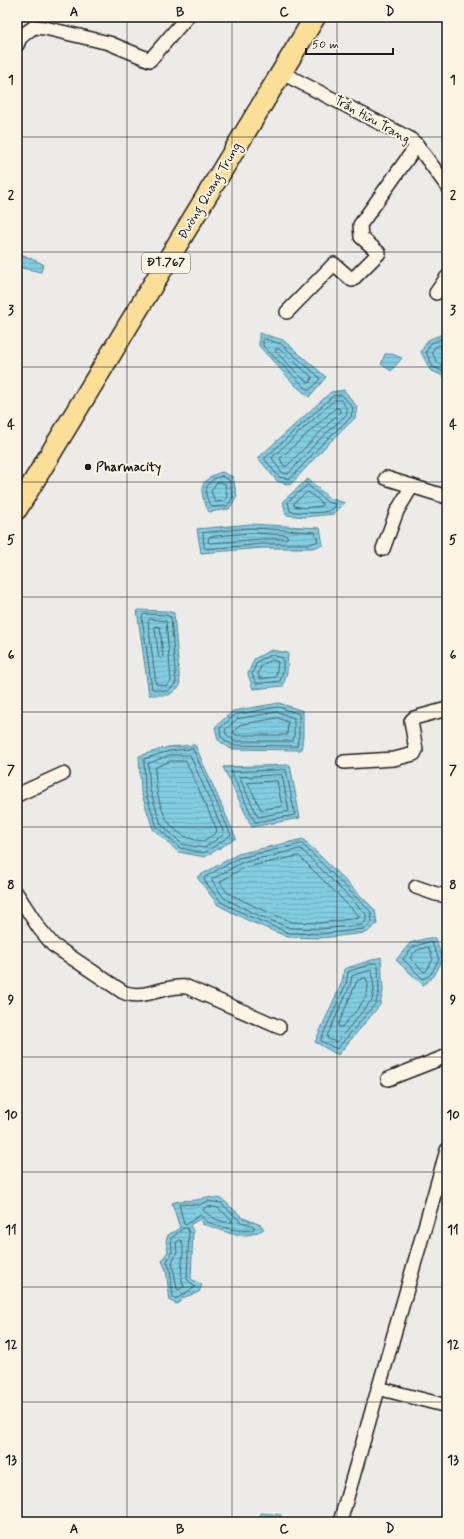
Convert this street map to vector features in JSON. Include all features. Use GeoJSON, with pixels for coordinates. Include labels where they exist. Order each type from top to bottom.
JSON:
{"type":"FeatureCollection","features":[{"type":"Feature","properties":{"kind":"main road","name":"Đường Quang Trung"},"geometry":{"type":"LineString","coordinates":[[17,509],[315,17]]}},
{"type":"Feature","properties":{"kind":"street"},"geometry":{"type":"LineString","coordinates":[[17,45],[20,38],[34,27],[45,28],[109,42],[150,60],[187,17]]}},
{"type":"Feature","properties":{"kind":"street","name":"Trần Hữu Trang"},"geometry":{"type":"LineString","coordinates":[[282,73],[395,130],[417,145],[447,186]]}},
{"type":"Feature","properties":{"kind":"street"},"geometry":{"type":"LineString","coordinates":[[287,312],[334,264],[352,280],[379,254],[361,237],[360,225],[417,145]]}},
{"type":"Feature","properties":{"kind":"street"},"geometry":{"type":"LineString","coordinates":[[436,293],[447,276]]}},
{"type":"Feature","properties":{"kind":"street"},"geometry":{"type":"LineString","coordinates":[[386,478],[447,497]]}},
{"type":"Feature","properties":{"kind":"street"},"geometry":{"type":"LineString","coordinates":[[383,549],[397,511],[412,486]]}},
{"type":"Feature","properties":{"kind":"street"},"geometry":{"type":"LineString","coordinates":[[344,762],[394,759],[414,754],[416,750],[411,721],[414,718],[447,709]]}},
{"type":"Feature","properties":{"kind":"street"},"geometry":{"type":"LineString","coordinates":[[17,794],[63,774]]}},
{"type":"Feature","properties":{"kind":"street"},"geometry":{"type":"LineString","coordinates":[[416,887],[447,896]]}},
{"type":"Feature","properties":{"kind":"street"},"geometry":{"type":"LineString","coordinates":[[17,894],[39,928],[53,945],[123,992],[134,995],[177,987],[187,987],[279,1027]]}},
{"type":"Feature","properties":{"kind":"street"},"geometry":{"type":"LineString","coordinates":[[388,1079],[447,1056]]}},
{"type":"Feature","properties":{"kind":"street"},"geometry":{"type":"LineString","coordinates":[[340,1522],[447,1150]]}},
{"type":"Feature","properties":{"kind":"street"},"geometry":{"type":"LineString","coordinates":[[378,1388],[447,1406]]}},
{"type":"Feature","properties":{"kind":"water"},"geometry":{"type":"Polygon","coordinates":[[[17,252],[43,264],[41,272],[17,267],[17,252]]]}},
{"type":"Feature","properties":{"kind":"water"},"geometry":{"type":"Polygon","coordinates":[[[259,333],[283,340],[326,377],[309,397],[295,385],[259,346],[259,333]]]}},
{"type":"Feature","properties":{"kind":"water"},"geometry":{"type":"Polygon","coordinates":[[[445,333],[447,334],[447,376],[445,377],[430,370],[421,352],[428,340],[445,333]]]}},
{"type":"Feature","properties":{"kind":"water"},"geometry":{"type":"Polygon","coordinates":[[[385,354],[392,354],[402,358],[391,371],[381,364],[385,354]]]}},
{"type":"Feature","properties":{"kind":"water"},"geometry":{"type":"Polygon","coordinates":[[[344,390],[357,407],[355,418],[325,447],[290,485],[277,481],[258,458],[331,392],[344,390]]]}},
{"type":"Feature","properties":{"kind":"water"},"geometry":{"type":"Polygon","coordinates":[[[222,472],[233,477],[237,497],[229,509],[209,512],[203,498],[202,488],[208,479],[222,472]]]}},
{"type":"Feature","properties":{"kind":"water"},"geometry":{"type":"Polygon","coordinates":[[[308,479],[329,498],[345,503],[334,514],[305,517],[286,515],[283,501],[308,479]]]}},
{"type":"Feature","properties":{"kind":"water"},"geometry":{"type":"Polygon","coordinates":[[[251,524],[320,528],[323,545],[312,548],[263,548],[201,553],[197,529],[251,524]]]}},
{"type":"Feature","properties":{"kind":"water"},"geometry":{"type":"Polygon","coordinates":[[[137,610],[167,611],[174,613],[180,686],[169,695],[149,695],[137,610]]]}},
{"type":"Feature","properties":{"kind":"water"},"geometry":{"type":"Polygon","coordinates":[[[271,650],[288,653],[287,672],[283,686],[253,689],[248,674],[254,659],[271,650]]]}},
{"type":"Feature","properties":{"kind":"water"},"geometry":{"type":"Polygon","coordinates":[[[279,703],[303,711],[303,736],[301,750],[231,749],[218,740],[215,727],[233,711],[279,703]]]}},
{"type":"Feature","properties":{"kind":"water"},"geometry":{"type":"Polygon","coordinates":[[[195,745],[236,838],[205,857],[178,852],[153,829],[141,792],[139,756],[168,747],[195,745]]]}},
{"type":"Feature","properties":{"kind":"water"},"geometry":{"type":"Polygon","coordinates":[[[290,765],[300,818],[252,827],[223,767],[290,765]]]}},
{"type":"Feature","properties":{"kind":"water"},"geometry":{"type":"Polygon","coordinates":[[[303,839],[375,910],[377,924],[366,933],[321,938],[288,937],[249,921],[218,905],[197,877],[238,854],[303,839]]]}},
{"type":"Feature","properties":{"kind":"water"},"geometry":{"type":"Polygon","coordinates":[[[428,938],[435,938],[443,959],[434,976],[423,985],[396,960],[410,943],[428,938]]]}},
{"type":"Feature","properties":{"kind":"water"},"geometry":{"type":"Polygon","coordinates":[[[381,957],[383,991],[380,1005],[338,1055],[315,1042],[342,982],[344,969],[381,957]]]}},
{"type":"Feature","properties":{"kind":"water"},"geometry":{"type":"Polygon","coordinates":[[[206,1197],[222,1199],[243,1218],[261,1225],[264,1229],[247,1235],[240,1235],[202,1224],[200,1219],[190,1225],[193,1231],[191,1279],[202,1285],[199,1292],[185,1297],[177,1304],[170,1301],[166,1270],[162,1261],[168,1251],[166,1241],[168,1235],[180,1228],[172,1203],[198,1200],[206,1197]]]}},
{"type":"Feature","properties":{"kind":"water"},"geometry":{"type":"Polygon","coordinates":[[[261,1513],[281,1515],[281,1522],[259,1522],[261,1513]]]}},
{"type":"Feature","properties":{"kind":"place","name":"Pharmacity"},"geometry":{"type":"Point","coordinates":[88,467]}}]}
